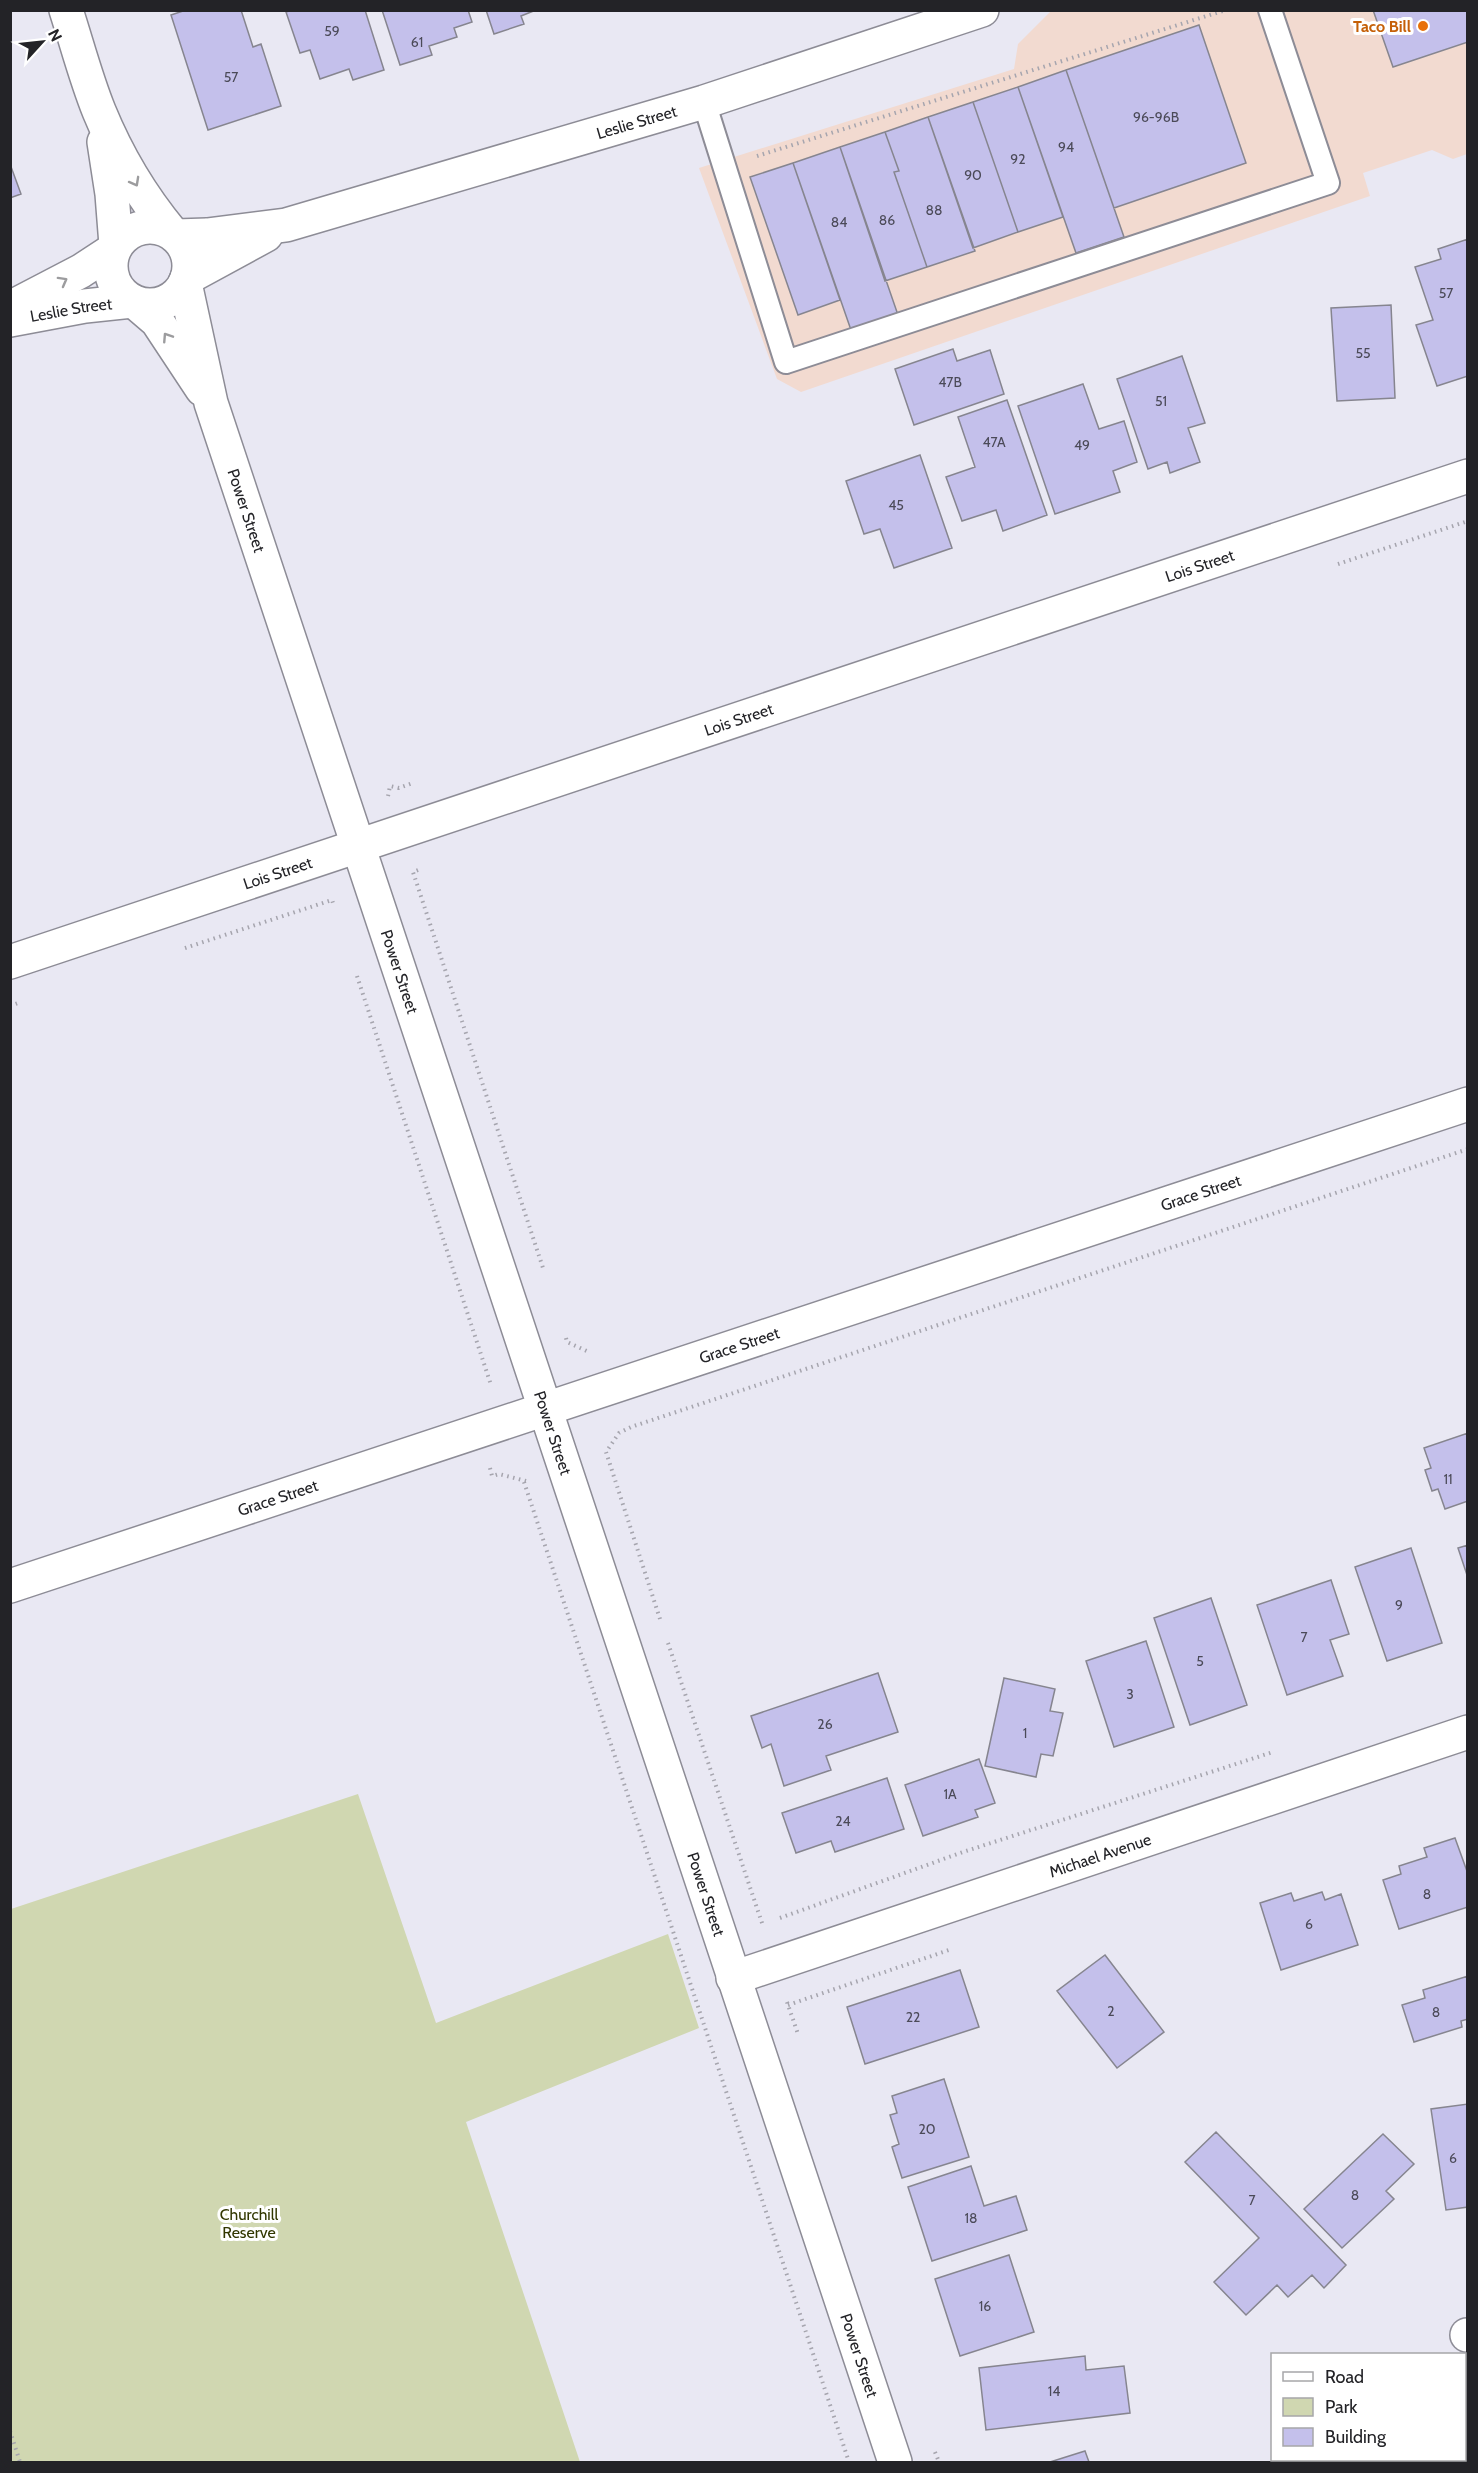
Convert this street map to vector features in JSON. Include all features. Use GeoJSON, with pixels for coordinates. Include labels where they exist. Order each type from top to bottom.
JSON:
{"type":"FeatureCollection","features":[{"type":"Feature","properties":{"kind":"street"},"geometry":{"type":"LineString","coordinates":[[66,10],[99,111],[135,182],[153,210],[184,245],[188,255],[190,266],[186,280],[179,293],[170,300],[148,305],[134,302],[115,284],[110,261],[115,247],[112,194],[99,111]]}},
{"type":"Feature","properties":{"kind":"street","name":"Leslie Street"},"geometry":{"type":"LineString","coordinates":[[174,234],[207,235],[286,225],[704,102],[982,10]]}},
{"type":"Feature","properties":{"kind":"street","name":"Leslie Street"},"geometry":{"type":"LineString","coordinates":[[186,280],[286,225]]}},
{"type":"Feature","properties":{"kind":"street"},"geometry":{"type":"LineString","coordinates":[[115,247],[135,229],[147,226],[160,227],[174,234]]}},
{"type":"Feature","properties":{"kind":"street","name":"Leslie Street"},"geometry":{"type":"LineString","coordinates":[[10,308],[81,271],[115,247]]}},
{"type":"Feature","properties":{"kind":"street","name":"Power Street"},"geometry":{"type":"LineString","coordinates":[[186,280],[211,404],[895,2463]]}},
{"type":"Feature","properties":{"kind":"street","name":"Leslie Street"},"geometry":{"type":"LineString","coordinates":[[10,320],[85,306],[134,302]]}},
{"type":"Feature","properties":{"kind":"street","name":"Power Street"},"geometry":{"type":"LineString","coordinates":[[134,302],[157,321],[211,404]]}},
{"type":"Feature","properties":{"kind":"street","name":"Lois Street"},"geometry":{"type":"LineString","coordinates":[[10,962],[1467,476]]}},
{"type":"Feature","properties":{"kind":"street","name":"Grace Street"},"geometry":{"type":"LineString","coordinates":[[10,1586],[1467,1104]]}},
{"type":"Feature","properties":{"kind":"street","name":"Michael Avenue"},"geometry":{"type":"LineString","coordinates":[[733,1978],[1467,1732]]}},
{"type":"Feature","properties":{"kind":"lane"},"geometry":{"type":"LineString","coordinates":[[704,102],[786,362],[1328,183],[1270,10]]}},
{"type":"Feature","properties":{"kind":"path"},"geometry":{"type":"LineString","coordinates":[[724,166],[1226,10]]}},
{"type":"Feature","properties":{"kind":"path"},"geometry":{"type":"LineString","coordinates":[[1332,566],[1467,521]]}},
{"type":"Feature","properties":{"kind":"path"},"geometry":{"type":"LineString","coordinates":[[425,868],[413,872],[545,1275]]}},
{"type":"Feature","properties":{"kind":"path"},"geometry":{"type":"LineString","coordinates":[[177,951],[332,900],[335,911]]}},
{"type":"Feature","properties":{"kind":"path"},"geometry":{"type":"LineString","coordinates":[[354,968],[492,1385]]}},
{"type":"Feature","properties":{"kind":"path"},"geometry":{"type":"LineString","coordinates":[[10,1006],[22,1002]]}},
{"type":"Feature","properties":{"kind":"path"},"geometry":{"type":"LineString","coordinates":[[619,1433],[631,1426],[1467,1149]]}},
{"type":"Feature","properties":{"kind":"path"},"geometry":{"type":"LineString","coordinates":[[564,1331],[567,1342],[591,1353]]}},
{"type":"Feature","properties":{"kind":"path"},"geometry":{"type":"LineString","coordinates":[[576,1353],[579,1348]]}},
{"type":"Feature","properties":{"kind":"path"},"geometry":{"type":"LineString","coordinates":[[524,1482],[849,2463]]}},
{"type":"Feature","properties":{"kind":"path"},"geometry":{"type":"LineString","coordinates":[[762,1924],[963,1852],[1277,1751]]}},
{"type":"Feature","properties":{"kind":"path"},"geometry":{"type":"LineString","coordinates":[[10,2431],[20,2463]]}},
{"type":"Feature","properties":{"kind":"shaded area"},"geometry":{"type":"Polygon","coordinates":[[[1051,11],[1467,11],[1467,154],[1453,159],[1432,150],[1363,173],[1370,196],[801,392],[777,379],[699,168],[1014,69],[1018,44],[1051,11]]]}},
{"type":"Feature","properties":{"kind":"green space","name":"Churchill Reserve"},"geometry":{"type":"Polygon","coordinates":[[[358,1794],[436,2023],[668,1934],[699,2028],[466,2122],[580,2462],[11,2462],[11,1909],[358,1794]]]}},
{"type":"Feature","properties":{"kind":"building"},"geometry":{"type":"Polygon","coordinates":[[[186,10],[241,10],[253,47],[261,44],[281,106],[208,130],[171,15],[186,10]]]}},
{"type":"Feature","properties":{"kind":"building"},"geometry":{"type":"Polygon","coordinates":[[[292,10],[365,10],[384,70],[353,80],[349,69],[320,79],[310,50],[300,53],[286,12],[292,10]]]}},
{"type":"Feature","properties":{"kind":"building"},"geometry":{"type":"Polygon","coordinates":[[[382,10],[468,10],[472,22],[454,28],[457,37],[429,46],[432,55],[400,65],[382,10]]]}},
{"type":"Feature","properties":{"kind":"building"},"geometry":{"type":"Polygon","coordinates":[[[486,10],[536,10],[521,16],[524,24],[494,34],[486,10]]]}},
{"type":"Feature","properties":{"kind":"building","name":"Taco Bill"},"geometry":{"type":"Polygon","coordinates":[[[1373,10],[1468,10],[1468,42],[1393,67],[1373,10]]]}},
{"type":"Feature","properties":{"kind":"building"},"geometry":{"type":"Polygon","coordinates":[[[1199,25],[1246,163],[1114,208],[1066,70],[1199,25]]]}},
{"type":"Feature","properties":{"kind":"building"},"geometry":{"type":"Polygon","coordinates":[[[1066,70],[1124,237],[1076,253],[1018,87],[1066,70]]]}},
{"type":"Feature","properties":{"kind":"building"},"geometry":{"type":"Polygon","coordinates":[[[1018,87],[1063,217],[1018,232],[973,102],[1018,87]]]}},
{"type":"Feature","properties":{"kind":"building"},"geometry":{"type":"Polygon","coordinates":[[[973,102],[1018,232],[973,248],[928,117],[973,102]]]}},
{"type":"Feature","properties":{"kind":"building"},"geometry":{"type":"Polygon","coordinates":[[[928,117],[975,251],[927,267],[894,172],[899,171],[885,132],[928,117]]]}},
{"type":"Feature","properties":{"kind":"building"},"geometry":{"type":"Polygon","coordinates":[[[885,132],[899,171],[894,172],[927,267],[885,281],[840,147],[885,132]]]}},
{"type":"Feature","properties":{"kind":"building"},"geometry":{"type":"Polygon","coordinates":[[[840,147],[898,315],[851,330],[793,163],[840,147]]]}},
{"type":"Feature","properties":{"kind":"building"},"geometry":{"type":"Polygon","coordinates":[[[793,163],[840,300],[798,315],[750,177],[793,163]]]}},
{"type":"Feature","properties":{"kind":"building"},"geometry":{"type":"Polygon","coordinates":[[[10,164],[21,194],[10,198],[10,164]]]}},
{"type":"Feature","properties":{"kind":"building"},"geometry":{"type":"Polygon","coordinates":[[[1468,239],[1468,376],[1437,386],[1416,325],[1433,320],[1415,267],[1441,259],[1438,249],[1468,239]]]}},
{"type":"Feature","properties":{"kind":"building"},"geometry":{"type":"Polygon","coordinates":[[[1391,305],[1395,398],[1337,401],[1331,308],[1391,305]]]}},
{"type":"Feature","properties":{"kind":"building"},"geometry":{"type":"Polygon","coordinates":[[[953,349],[957,361],[990,350],[1004,394],[914,425],[895,369],[953,349]]]}},
{"type":"Feature","properties":{"kind":"building"},"geometry":{"type":"Polygon","coordinates":[[[1182,356],[1205,423],[1188,428],[1200,462],[1170,473],[1167,462],[1148,469],[1117,379],[1182,356]]]}},
{"type":"Feature","properties":{"kind":"building"},"geometry":{"type":"Polygon","coordinates":[[[1083,384],[1099,429],[1124,421],[1137,462],[1113,471],[1120,492],[1055,514],[1018,406],[1083,384]]]}},
{"type":"Feature","properties":{"kind":"building"},"geometry":{"type":"Polygon","coordinates":[[[1007,400],[1047,515],[1003,531],[996,510],[962,521],[946,477],[975,467],[958,417],[1007,400]]]}},
{"type":"Feature","properties":{"kind":"building"},"geometry":{"type":"Polygon","coordinates":[[[920,455],[952,548],[894,568],[880,529],[864,534],[846,481],[920,455]]]}},
{"type":"Feature","properties":{"kind":"building"},"geometry":{"type":"Polygon","coordinates":[[[1468,1433],[1468,1501],[1445,1509],[1438,1489],[1432,1491],[1425,1470],[1431,1468],[1424,1448],[1468,1433]]]}},
{"type":"Feature","properties":{"kind":"building"},"geometry":{"type":"Polygon","coordinates":[[[1468,1545],[1468,1578],[1458,1548],[1468,1545]]]}},
{"type":"Feature","properties":{"kind":"building"},"geometry":{"type":"Polygon","coordinates":[[[1411,1548],[1442,1643],[1387,1661],[1355,1567],[1411,1548]]]}},
{"type":"Feature","properties":{"kind":"building"},"geometry":{"type":"Polygon","coordinates":[[[1331,1580],[1349,1634],[1330,1640],[1343,1676],[1287,1695],[1257,1605],[1331,1580]]]}},
{"type":"Feature","properties":{"kind":"building"},"geometry":{"type":"Polygon","coordinates":[[[1211,1598],[1247,1705],[1190,1725],[1154,1618],[1211,1598]]]}},
{"type":"Feature","properties":{"kind":"building"},"geometry":{"type":"Polygon","coordinates":[[[1146,1641],[1174,1727],[1114,1747],[1086,1661],[1146,1641]]]}},
{"type":"Feature","properties":{"kind":"building"},"geometry":{"type":"Polygon","coordinates":[[[878,1673],[898,1732],[826,1756],[831,1770],[784,1786],[771,1744],[762,1748],[751,1716],[878,1673]]]}},
{"type":"Feature","properties":{"kind":"building"},"geometry":{"type":"Polygon","coordinates":[[[1004,1678],[1055,1689],[1050,1711],[1063,1713],[1053,1756],[1041,1754],[1036,1777],[985,1766],[1004,1678]]]}},
{"type":"Feature","properties":{"kind":"building"},"geometry":{"type":"Polygon","coordinates":[[[979,1759],[995,1803],[975,1810],[978,1817],[923,1836],[905,1785],[979,1759]]]}},
{"type":"Feature","properties":{"kind":"building"},"geometry":{"type":"Polygon","coordinates":[[[887,1778],[904,1829],[835,1852],[831,1841],[796,1853],[782,1813],[887,1778]]]}},
{"type":"Feature","properties":{"kind":"building"},"geometry":{"type":"Polygon","coordinates":[[[1455,1838],[1468,1874],[1468,1907],[1399,1929],[1383,1880],[1401,1874],[1399,1866],[1427,1857],[1424,1848],[1455,1838]]]}},
{"type":"Feature","properties":{"kind":"building"},"geometry":{"type":"Polygon","coordinates":[[[1322,1892],[1325,1900],[1341,1894],[1358,1945],[1281,1970],[1260,1903],[1291,1893],[1294,1901],[1322,1892]]]}},
{"type":"Feature","properties":{"kind":"building"},"geometry":{"type":"Polygon","coordinates":[[[1105,1955],[1164,2032],[1117,2068],[1057,1991],[1105,1955]]]}},
{"type":"Feature","properties":{"kind":"building"},"geometry":{"type":"Polygon","coordinates":[[[960,1970],[979,2027],[865,2064],[847,2007],[960,1970]]]}},
{"type":"Feature","properties":{"kind":"building"},"geometry":{"type":"Polygon","coordinates":[[[1468,1976],[1468,2019],[1461,2021],[1462,2027],[1414,2042],[1402,2005],[1425,1998],[1423,1990],[1468,1976]]]}},
{"type":"Feature","properties":{"kind":"building"},"geometry":{"type":"Polygon","coordinates":[[[944,2079],[969,2157],[902,2178],[892,2147],[899,2144],[890,2115],[897,2113],[892,2096],[944,2079]]]}},
{"type":"Feature","properties":{"kind":"building"},"geometry":{"type":"Polygon","coordinates":[[[1468,2104],[1468,2207],[1446,2210],[1431,2109],[1468,2104]]]}},
{"type":"Feature","properties":{"kind":"building"},"geometry":{"type":"Polygon","coordinates":[[[1216,2132],[1346,2265],[1324,2288],[1312,2275],[1288,2297],[1277,2285],[1246,2315],[1214,2282],[1259,2238],[1185,2162],[1216,2132]]]}},
{"type":"Feature","properties":{"kind":"building"},"geometry":{"type":"Polygon","coordinates":[[[1383,2134],[1414,2164],[1386,2191],[1394,2199],[1342,2248],[1304,2209],[1383,2134]]]}},
{"type":"Feature","properties":{"kind":"building"},"geometry":{"type":"Polygon","coordinates":[[[971,2166],[984,2206],[1016,2196],[1027,2230],[932,2261],[908,2187],[971,2166]]]}},
{"type":"Feature","properties":{"kind":"building"},"geometry":{"type":"Polygon","coordinates":[[[1009,2255],[1034,2332],[960,2356],[935,2279],[1009,2255]]]}},
{"type":"Feature","properties":{"kind":"building"},"geometry":{"type":"Polygon","coordinates":[[[1085,2356],[1086,2370],[1124,2366],[1130,2413],[986,2430],[979,2368],[1085,2356]]]}},
{"type":"Feature","properties":{"kind":"building"},"geometry":{"type":"Polygon","coordinates":[[[1085,2451],[1089,2462],[1050,2462],[1085,2451]]]}},
{"type":"Feature","properties":{"kind":"place","name":"Taco Bill"},"geometry":{"type":"Point","coordinates":[1423,26]}}]}
